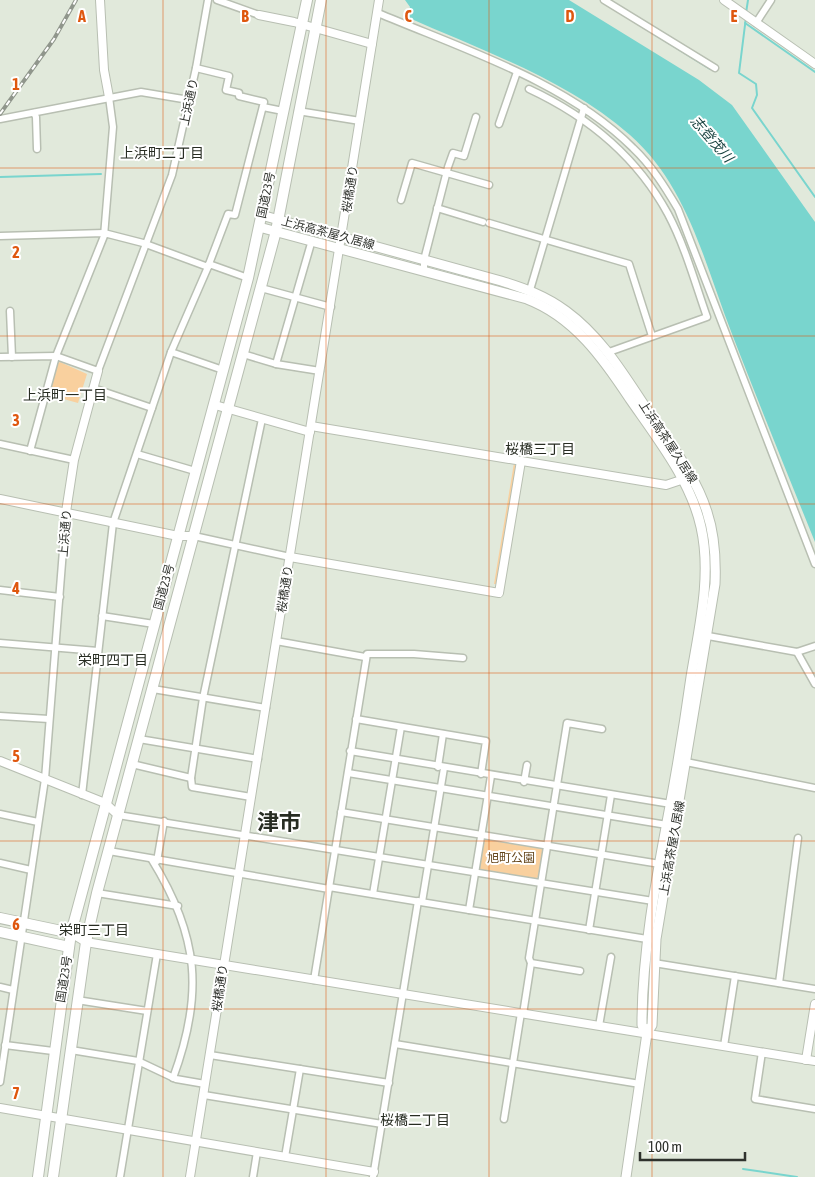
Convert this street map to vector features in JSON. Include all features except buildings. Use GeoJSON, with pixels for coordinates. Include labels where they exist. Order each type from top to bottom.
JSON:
{"type":"FeatureCollection","features":[{"type":"Feature","properties":{"kind":"main road","name":"国道23号"},"geometry":{"type":"LineString","coordinates":[[38,1177],[71,934],[248,278],[307,0]]}},
{"type":"Feature","properties":{"kind":"main road","name":"国道23号"},"geometry":{"type":"LineString","coordinates":[[53,1177],[77,1000],[86,942],[97,893],[276,231],[314,27],[321,0]]}},
{"type":"Feature","properties":{"kind":"main road","name":"上浜高茶屋久居線"},"geometry":{"type":"LineString","coordinates":[[262,215],[530,290],[565,310],[594,335],[609,352],[697,486],[708,514],[716,559],[666,825],[647,938],[642,977],[642,1025],[647,1033]]}},
{"type":"Feature","properties":{"kind":"main road","name":"上浜高茶屋久居線"},"geometry":{"type":"LineString","coordinates":[[259,226],[527,298],[547,308],[574,328],[604,360],[682,480],[697,511],[705,552],[703,635],[686,762],[654,963],[652,1025],[647,1033],[626,1177]]}},
{"type":"Feature","properties":{"kind":"main road"},"geometry":{"type":"LineString","coordinates":[[0,918],[71,934]]}},
{"type":"Feature","properties":{"kind":"main road"},"geometry":{"type":"LineString","coordinates":[[0,932],[69,947]]}},
{"type":"Feature","properties":{"kind":"street"},"geometry":{"type":"LineString","coordinates":[[30,451],[56,356],[104,233],[113,127],[110,97],[104,70],[100,0]]}},
{"type":"Feature","properties":{"kind":"street","name":"上浜通り"},"geometry":{"type":"LineString","coordinates":[[0,1082],[3,1047],[45,780],[66,512],[74,460],[92,388],[172,175],[196,68],[208,0]]}},
{"type":"Feature","properties":{"kind":"street"},"geometry":{"type":"LineString","coordinates":[[217,0],[258,15],[314,27],[372,44]]}},
{"type":"Feature","properties":{"kind":"street","name":"桜橋通り"},"geometry":{"type":"LineString","coordinates":[[190,1177],[341,247],[379,0]]}},
{"type":"Feature","properties":{"kind":"street"},"geometry":{"type":"LineString","coordinates":[[604,0],[715,68]]}},
{"type":"Feature","properties":{"kind":"street"},"geometry":{"type":"LineString","coordinates":[[724,0],[815,64]]}},
{"type":"Feature","properties":{"kind":"street"},"geometry":{"type":"LineString","coordinates":[[756,23],[771,0]]}},
{"type":"Feature","properties":{"kind":"street"},"geometry":{"type":"LineString","coordinates":[[378,13],[546,85],[609,125],[634,149],[658,178],[678,209],[815,564]]}},
{"type":"Feature","properties":{"kind":"street"},"geometry":{"type":"LineString","coordinates":[[82,795],[113,523],[171,352],[228,214],[235,215],[264,102],[239,96],[239,93],[226,90],[229,76],[196,68]]}},
{"type":"Feature","properties":{"kind":"street"},"geometry":{"type":"LineString","coordinates":[[499,124],[517,72]]}},
{"type":"Feature","properties":{"kind":"street"},"geometry":{"type":"LineString","coordinates":[[529,89],[581,119],[619,148],[658,196],[676,232],[707,317],[609,352]]}},
{"type":"Feature","properties":{"kind":"street"},"geometry":{"type":"LineString","coordinates":[[1,120],[110,97],[146,92],[189,100]]}},
{"type":"Feature","properties":{"kind":"street"},"geometry":{"type":"LineString","coordinates":[[263,107],[283,111]]}},
{"type":"Feature","properties":{"kind":"street"},"geometry":{"type":"LineString","coordinates":[[530,290],[584,108]]}},
{"type":"Feature","properties":{"kind":"street"},"geometry":{"type":"LineString","coordinates":[[298,111],[360,120]]}},
{"type":"Feature","properties":{"kind":"street"},"geometry":{"type":"LineString","coordinates":[[34,113],[36,117],[37,149]]}},
{"type":"Feature","properties":{"kind":"street"},"geometry":{"type":"LineString","coordinates":[[424,270],[424,260],[446,172],[453,154],[464,156],[476,117]]}},
{"type":"Feature","properties":{"kind":"street"},"geometry":{"type":"LineString","coordinates":[[401,200],[412,163],[489,185]]}},
{"type":"Feature","properties":{"kind":"street"},"geometry":{"type":"LineString","coordinates":[[437,208],[629,264],[652,336]]}},
{"type":"Feature","properties":{"kind":"street"},"geometry":{"type":"LineString","coordinates":[[0,236],[104,233],[146,244],[248,278]]}},
{"type":"Feature","properties":{"kind":"street"},"geometry":{"type":"LineString","coordinates":[[276,364],[312,240]]}},
{"type":"Feature","properties":{"kind":"street"},"geometry":{"type":"LineString","coordinates":[[261,288],[331,307]]}},
{"type":"Feature","properties":{"kind":"street"},"geometry":{"type":"LineString","coordinates":[[10,311],[12,357]]}},
{"type":"Feature","properties":{"kind":"street"},"geometry":{"type":"LineString","coordinates":[[171,352],[223,370]]}},
{"type":"Feature","properties":{"kind":"street"},"geometry":{"type":"LineString","coordinates":[[243,354],[276,364],[320,371]]}},
{"type":"Feature","properties":{"kind":"street"},"geometry":{"type":"LineString","coordinates":[[0,357],[56,356],[98,371]]}},
{"type":"Feature","properties":{"kind":"street"},"geometry":{"type":"LineString","coordinates":[[92,388],[152,408]]}},
{"type":"Feature","properties":{"kind":"street"},"geometry":{"type":"LineString","coordinates":[[215,405],[262,419],[311,429],[666,485],[682,480]]}},
{"type":"Feature","properties":{"kind":"street"},"geometry":{"type":"LineString","coordinates":[[251,797],[192,787],[191,778],[203,698],[262,419]]}},
{"type":"Feature","properties":{"kind":"street"},"geometry":{"type":"LineString","coordinates":[[0,444],[74,460]]}},
{"type":"Feature","properties":{"kind":"street"},"geometry":{"type":"LineString","coordinates":[[137,454],[195,471]]}},
{"type":"Feature","properties":{"kind":"street"},"geometry":{"type":"LineString","coordinates":[[0,499],[178,536],[194,536],[290,557],[499,593],[521,461]]}},
{"type":"Feature","properties":{"kind":"street"},"geometry":{"type":"LineString","coordinates":[[0,590],[60,597]]}},
{"type":"Feature","properties":{"kind":"street"},"geometry":{"type":"LineString","coordinates":[[102,616],[154,624]]}},
{"type":"Feature","properties":{"kind":"street"},"geometry":{"type":"LineString","coordinates":[[703,635],[797,652],[815,646]]}},
{"type":"Feature","properties":{"kind":"street"},"geometry":{"type":"LineString","coordinates":[[276,641],[366,658]]}},
{"type":"Feature","properties":{"kind":"street"},"geometry":{"type":"LineString","coordinates":[[0,643],[98,651]]}},
{"type":"Feature","properties":{"kind":"street"},"geometry":{"type":"LineString","coordinates":[[314,980],[367,654],[372,652],[463,658]]}},
{"type":"Feature","properties":{"kind":"street"},"geometry":{"type":"LineString","coordinates":[[797,652],[815,684]]}},
{"type":"Feature","properties":{"kind":"street"},"geometry":{"type":"LineString","coordinates":[[153,689],[266,708]]}},
{"type":"Feature","properties":{"kind":"street"},"geometry":{"type":"LineString","coordinates":[[0,716],[50,719]]}},
{"type":"Feature","properties":{"kind":"street"},"geometry":{"type":"LineString","coordinates":[[356,719],[486,741],[481,774]]}},
{"type":"Feature","properties":{"kind":"street"},"geometry":{"type":"LineString","coordinates":[[504,1120],[531,963],[530,958],[541,883],[567,723],[602,729]]}},
{"type":"Feature","properties":{"kind":"street"},"geometry":{"type":"LineString","coordinates":[[373,894],[401,727]]}},
{"type":"Feature","properties":{"kind":"street"},"geometry":{"type":"LineString","coordinates":[[0,1108],[373,1174],[441,789],[444,734]]}},
{"type":"Feature","properties":{"kind":"street"},"geometry":{"type":"LineString","coordinates":[[139,739],[258,759]]}},
{"type":"Feature","properties":{"kind":"street"},"geometry":{"type":"LineString","coordinates":[[350,751],[524,782],[670,804]]}},
{"type":"Feature","properties":{"kind":"street"},"geometry":{"type":"LineString","coordinates":[[0,761],[105,803],[118,815],[653,901]]}},
{"type":"Feature","properties":{"kind":"street"},"geometry":{"type":"LineString","coordinates":[[686,762],[815,788]]}},
{"type":"Feature","properties":{"kind":"street"},"geometry":{"type":"LineString","coordinates":[[132,764],[191,778]]}},
{"type":"Feature","properties":{"kind":"street"},"geometry":{"type":"LineString","coordinates":[[524,782],[527,765]]}},
{"type":"Feature","properties":{"kind":"street"},"geometry":{"type":"LineString","coordinates":[[348,773],[666,825]]}},
{"type":"Feature","properties":{"kind":"street"},"geometry":{"type":"LineString","coordinates":[[469,910],[491,776]]}},
{"type":"Feature","properties":{"kind":"street"},"geometry":{"type":"LineString","coordinates":[[589,930],[611,794]]}},
{"type":"Feature","properties":{"kind":"street"},"geometry":{"type":"LineString","coordinates":[[341,812],[660,864]]}},
{"type":"Feature","properties":{"kind":"street"},"geometry":{"type":"LineString","coordinates":[[0,814],[38,822]]}},
{"type":"Feature","properties":{"kind":"street"},"geometry":{"type":"LineString","coordinates":[[164,821],[155,860],[178,906],[186,929],[191,959],[193,995],[191,1018],[186,1040],[173,1078]]}},
{"type":"Feature","properties":{"kind":"street"},"geometry":{"type":"LineString","coordinates":[[779,983],[798,838]]}},
{"type":"Feature","properties":{"kind":"street"},"geometry":{"type":"LineString","coordinates":[[108,852],[647,938]]}},
{"type":"Feature","properties":{"kind":"street"},"geometry":{"type":"LineString","coordinates":[[0,863],[31,870]]}},
{"type":"Feature","properties":{"kind":"street"},"geometry":{"type":"LineString","coordinates":[[97,893],[178,906]]}},
{"type":"Feature","properties":{"kind":"street"},"geometry":{"type":"LineString","coordinates":[[71,934],[86,942],[815,1061]]}},
{"type":"Feature","properties":{"kind":"street"},"geometry":{"type":"LineString","coordinates":[[69,947],[86,942]]}},
{"type":"Feature","properties":{"kind":"street"},"geometry":{"type":"LineString","coordinates":[[120,1177],[157,954]]}},
{"type":"Feature","properties":{"kind":"street"},"geometry":{"type":"LineString","coordinates":[[599,1026],[611,957]]}},
{"type":"Feature","properties":{"kind":"street"},"geometry":{"type":"LineString","coordinates":[[531,963],[580,971]]}},
{"type":"Feature","properties":{"kind":"street"},"geometry":{"type":"LineString","coordinates":[[654,963],[815,990]]}},
{"type":"Feature","properties":{"kind":"street"},"geometry":{"type":"LineString","coordinates":[[724,1046],[736,976]]}},
{"type":"Feature","properties":{"kind":"street"},"geometry":{"type":"LineString","coordinates":[[0,987],[13,990]]}},
{"type":"Feature","properties":{"kind":"street"},"geometry":{"type":"LineString","coordinates":[[77,1000],[147,1011]]}},
{"type":"Feature","properties":{"kind":"street"},"geometry":{"type":"LineString","coordinates":[[806,1060],[815,1008]]}},
{"type":"Feature","properties":{"kind":"street"},"geometry":{"type":"LineString","coordinates":[[395,1044],[640,1084]]}},
{"type":"Feature","properties":{"kind":"street"},"geometry":{"type":"LineString","coordinates":[[3,1047],[54,1051]]}},
{"type":"Feature","properties":{"kind":"street"},"geometry":{"type":"LineString","coordinates":[[71,1050],[138,1061],[173,1078],[206,1084]]}},
{"type":"Feature","properties":{"kind":"street"},"geometry":{"type":"LineString","coordinates":[[762,1052],[754,1099],[815,1108]]}},
{"type":"Feature","properties":{"kind":"street"},"geometry":{"type":"LineString","coordinates":[[210,1055],[389,1083]]}},
{"type":"Feature","properties":{"kind":"street"},"geometry":{"type":"LineString","coordinates":[[285,1157],[300,1069]]}},
{"type":"Feature","properties":{"kind":"street"},"geometry":{"type":"LineString","coordinates":[[204,1095],[382,1124]]}},
{"type":"Feature","properties":{"kind":"street"},"geometry":{"type":"LineString","coordinates":[[253,1177],[257,1152]]}},
{"type":"Feature","properties":{"kind":"green space"},"geometry":{"type":"Polygon","coordinates":[[[60,362],[87,374],[78,403],[49,395],[58,363],[60,362]]]}},
{"type":"Feature","properties":{"kind":"green space"},"geometry":{"type":"Polygon","coordinates":[[[514,463],[516,468],[497,584],[494,584],[514,463]]]}},
{"type":"Feature","properties":{"kind":"green space","name":"旭町公園"},"geometry":{"type":"Polygon","coordinates":[[[484,838],[541,846],[543,850],[538,877],[535,879],[478,870],[484,838]]]}},
{"type":"Feature","properties":{"kind":"water","name":"志登茂川"},"geometry":{"type":"Polygon","coordinates":[[[405,0],[569,0],[699,80],[732,105],[815,222],[815,542],[742,360],[693,228],[667,178],[650,155],[630,135],[605,115],[551,82],[407,17],[410,7],[405,0]]]}},
{"type":"Feature","properties":{"kind":"waterway"},"geometry":{"type":"LineString","coordinates":[[746,13],[748,0]]}},
{"type":"Feature","properties":{"kind":"waterway"},"geometry":{"type":"LineString","coordinates":[[622,14],[710,69]]}},
{"type":"Feature","properties":{"kind":"waterway"},"geometry":{"type":"LineString","coordinates":[[746,17],[739,73],[756,84],[757,95],[752,108],[815,197]]}},
{"type":"Feature","properties":{"kind":"waterway"},"geometry":{"type":"LineString","coordinates":[[745,23],[815,72]]}},
{"type":"Feature","properties":{"kind":"waterway"},"geometry":{"type":"LineString","coordinates":[[0,177],[101,174]]}},
{"type":"Feature","properties":{"kind":"waterway"},"geometry":{"type":"LineString","coordinates":[[743,1169],[797,1177]]}},
{"type":"Feature","properties":{"kind":"railway"},"geometry":{"type":"LineString","coordinates":[[0,114],[54,39],[76,0]]}},
{"type":"Feature","properties":{"kind":"district","name":"上浜町二丁目"},"geometry":{"type":"Point","coordinates":[162,153]}},
{"type":"Feature","properties":{"kind":"district","name":"上浜町一丁目"},"geometry":{"type":"Point","coordinates":[65,395]}},
{"type":"Feature","properties":{"kind":"district","name":"桜橋三丁目"},"geometry":{"type":"Point","coordinates":[540,449]}},
{"type":"Feature","properties":{"kind":"district","name":"栄町四丁目"},"geometry":{"type":"Point","coordinates":[113,660]}},
{"type":"Feature","properties":{"kind":"district","name":"津市"},"geometry":{"type":"Point","coordinates":[279,822]}},
{"type":"Feature","properties":{"kind":"district","name":"栄町三丁目"},"geometry":{"type":"Point","coordinates":[94,930]}},
{"type":"Feature","properties":{"kind":"district","name":"桜橋二丁目"},"geometry":{"type":"Point","coordinates":[415,1120]}}]}
